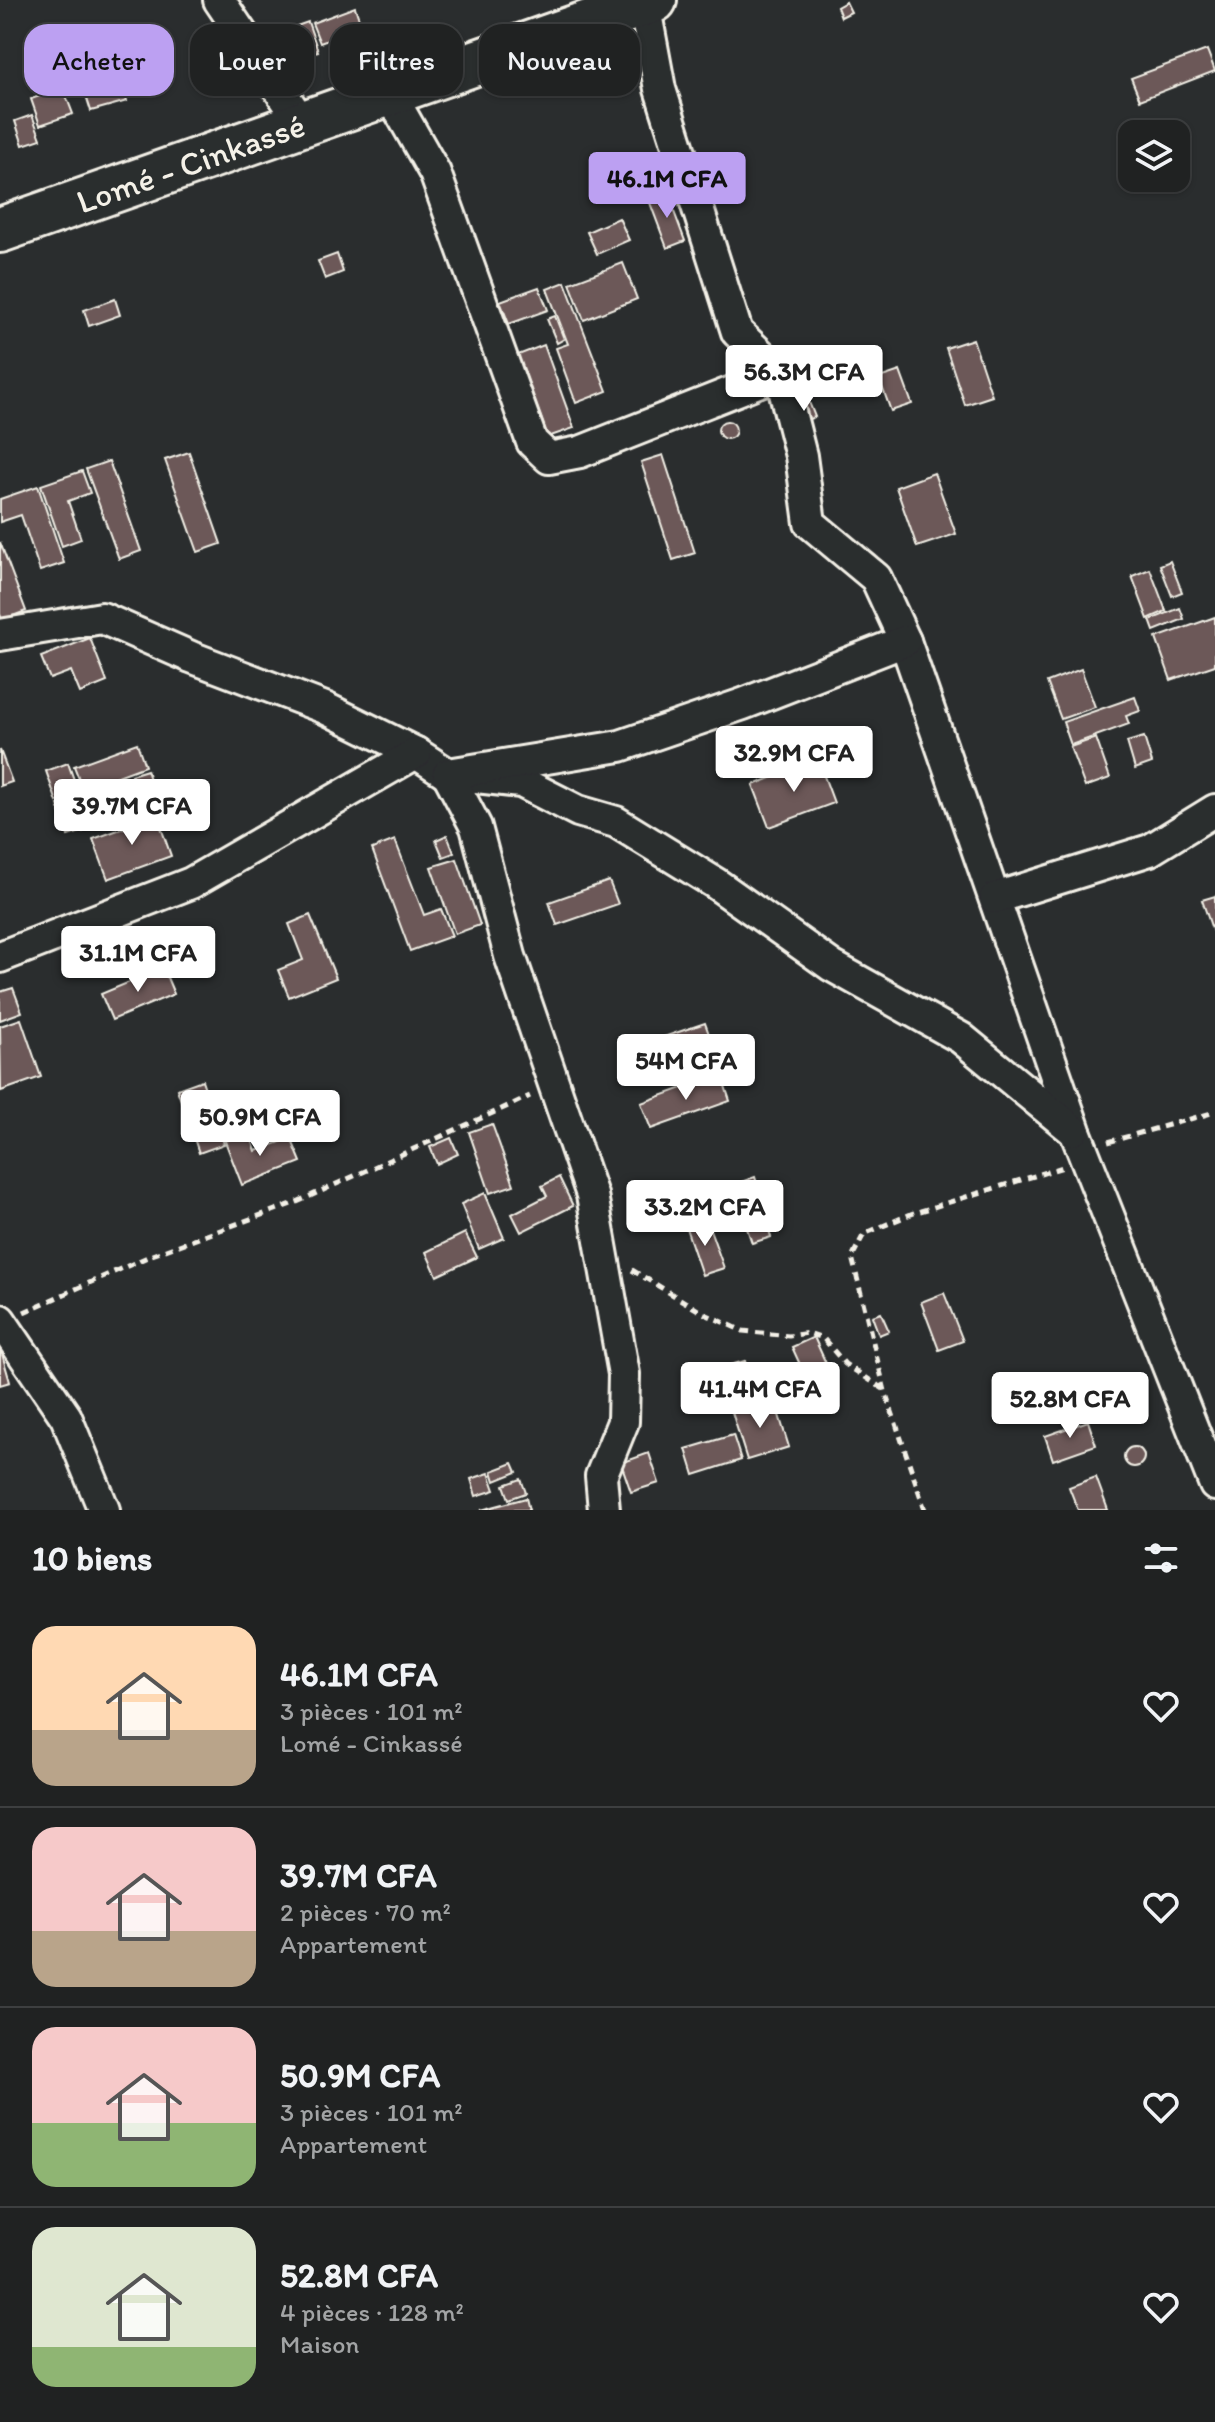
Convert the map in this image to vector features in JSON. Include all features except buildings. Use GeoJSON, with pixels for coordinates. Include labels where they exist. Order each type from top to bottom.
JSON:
{"type":"FeatureCollection","features":[{"type":"Feature","properties":{"kind":"highway","name":"Lomé - Cinkassé"},"geometry":{"type":"LineString","coordinates":[[463,63],[601,9],[649,2]]}},
{"type":"Feature","properties":{"kind":"highway","name":"Lomé - Cinkassé"},"geometry":{"type":"LineString","coordinates":[[0,230],[378,96]]}},
{"type":"Feature","properties":{"kind":"street"},"geometry":{"type":"LineString","coordinates":[[219,0],[302,123]]}},
{"type":"Feature","properties":{"kind":"street"},"geometry":{"type":"LineString","coordinates":[[649,2],[660,89],[737,332],[780,373],[801,456],[810,523],[876,578],[905,641],[1081,1147],[1215,1485]]}},
{"type":"Feature","properties":{"kind":"street"},"geometry":{"type":"LineString","coordinates":[[391,96],[435,173],[532,442],[549,458],[580,452],[780,373]]}},
{"type":"Feature","properties":{"kind":"street"},"geometry":{"type":"LineString","coordinates":[[0,635],[102,618],[191,657],[325,708],[416,753],[448,774],[521,782],[578,811],[616,822],[656,843],[832,966],[961,1038],[1081,1147]]}},
{"type":"Feature","properties":{"kind":"street"},"geometry":{"type":"LineString","coordinates":[[448,774],[620,746],[743,704],[905,641]]}},
{"type":"Feature","properties":{"kind":"street"},"geometry":{"type":"LineString","coordinates":[[0,957],[191,883],[416,753]]}},
{"type":"Feature","properties":{"kind":"street"},"geometry":{"type":"LineString","coordinates":[[448,774],[476,827],[510,956],[592,1195],[624,1374],[623,1422],[601,1476],[604,1510]]}},
{"type":"Feature","properties":{"kind":"street"},"geometry":{"type":"LineString","coordinates":[[995,898],[1150,850],[1215,810]]}},
{"type":"Feature","properties":{"kind":"street"},"geometry":{"type":"LineString","coordinates":[[1,1321],[66,1417],[104,1510]]}},
{"type":"Feature","properties":{"kind":"path"},"geometry":{"type":"LineString","coordinates":[[1,1321],[152,1255],[297,1202],[498,1108],[555,1086]]}},
{"type":"Feature","properties":{"kind":"path"},"geometry":{"type":"LineString","coordinates":[[925,1510],[885,1391],[852,1257],[864,1234],[1081,1147],[1215,1112]]}},
{"type":"Feature","properties":{"kind":"path"},"geometry":{"type":"LineString","coordinates":[[602,1249],[691,1305],[743,1331],[789,1336],[808,1333],[823,1338],[845,1364],[885,1391]]}}]}
